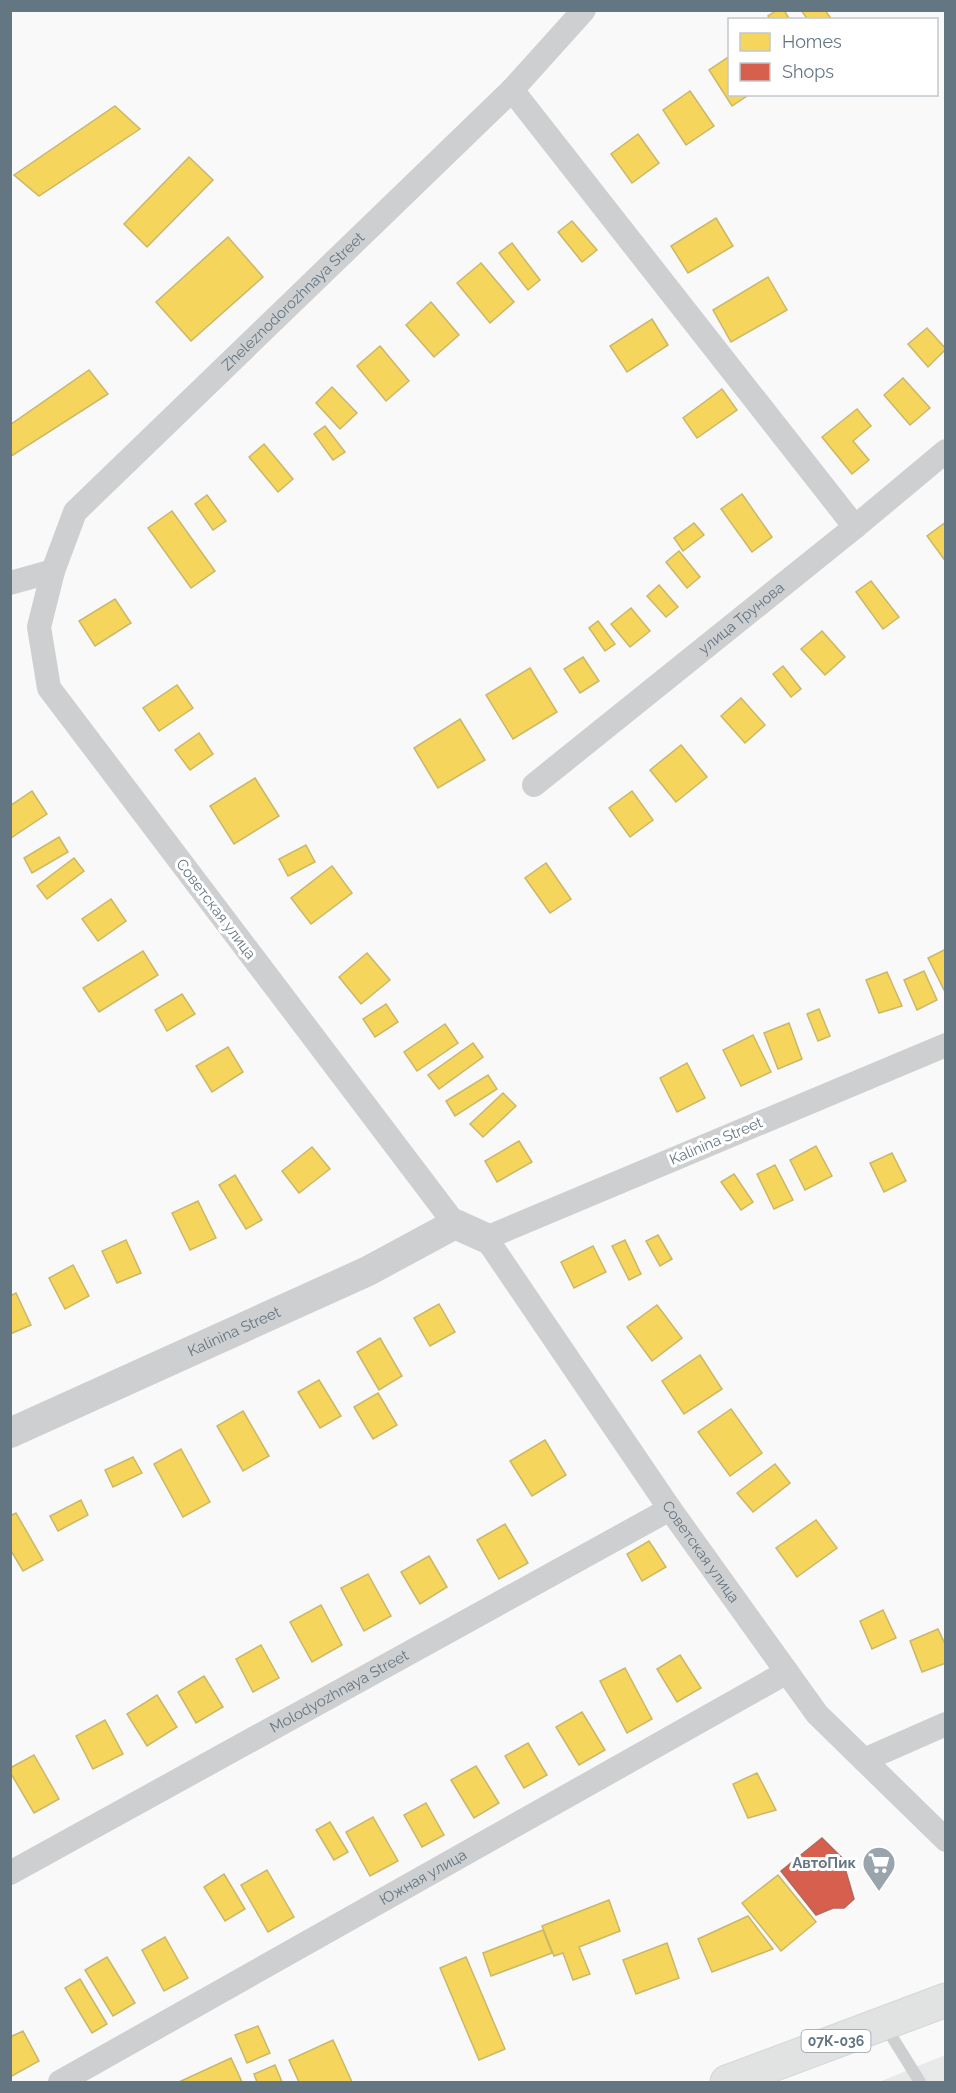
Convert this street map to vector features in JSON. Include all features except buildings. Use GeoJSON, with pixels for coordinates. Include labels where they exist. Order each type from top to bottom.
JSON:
{"type":"FeatureCollection","features":[{"type":"Feature","properties":{"kind":"main road","name":"07К-036"},"geometry":{"type":"LineString","coordinates":[[727,2082],[945,2000]]}},
{"type":"Feature","properties":{"kind":"street","name":"Zheleznodorozhnaya Street"},"geometry":{"type":"LineString","coordinates":[[53,571],[75,512],[512,90],[584,10]]}},
{"type":"Feature","properties":{"kind":"street"},"geometry":{"type":"LineString","coordinates":[[512,90],[855,527]]}},
{"type":"Feature","properties":{"kind":"street","name":"улица Трунова"},"geometry":{"type":"LineString","coordinates":[[534,785],[855,527],[945,451]]}},
{"type":"Feature","properties":{"kind":"street"},"geometry":{"type":"LineString","coordinates":[[10,584],[53,571]]}},
{"type":"Feature","properties":{"kind":"street","name":"Советская улица"},"geometry":{"type":"LineString","coordinates":[[53,571],[39,627],[49,688],[455,1224]]}},
{"type":"Feature","properties":{"kind":"street","name":"Kalinina Street"},"geometry":{"type":"LineString","coordinates":[[486,1238],[945,1045]]}},
{"type":"Feature","properties":{"kind":"street"},"geometry":{"type":"LineString","coordinates":[[455,1224],[486,1238]]}},
{"type":"Feature","properties":{"kind":"street","name":"Kalinina Street"},"geometry":{"type":"LineString","coordinates":[[10,1433],[368,1271],[455,1224]]}},
{"type":"Feature","properties":{"kind":"street","name":"Советская улица"},"geometry":{"type":"LineString","coordinates":[[486,1238],[670,1509],[817,1714],[945,1840]]}},
{"type":"Feature","properties":{"kind":"street","name":"Molodyozhnaya Street"},"geometry":{"type":"LineString","coordinates":[[10,1873],[670,1509]]}},
{"type":"Feature","properties":{"kind":"street","name":"Южная улица"},"geometry":{"type":"LineString","coordinates":[[60,2082],[787,1672]]}},
{"type":"Feature","properties":{"kind":"street"},"geometry":{"type":"LineString","coordinates":[[864,1760],[945,1724]]}},
{"type":"Feature","properties":{"kind":"lane"},"geometry":{"type":"LineString","coordinates":[[883,2023],[920,2082]]}},
{"type":"Feature","properties":{"kind":"shaded area"},"geometry":{"type":"Polygon","coordinates":[[[945,2055],[945,2082],[879,2082],[945,2055]]]}},
{"type":"Feature","properties":{"kind":"place","name":"АвтоПик"},"geometry":{"type":"Point","coordinates":[879,1892]}}]}
